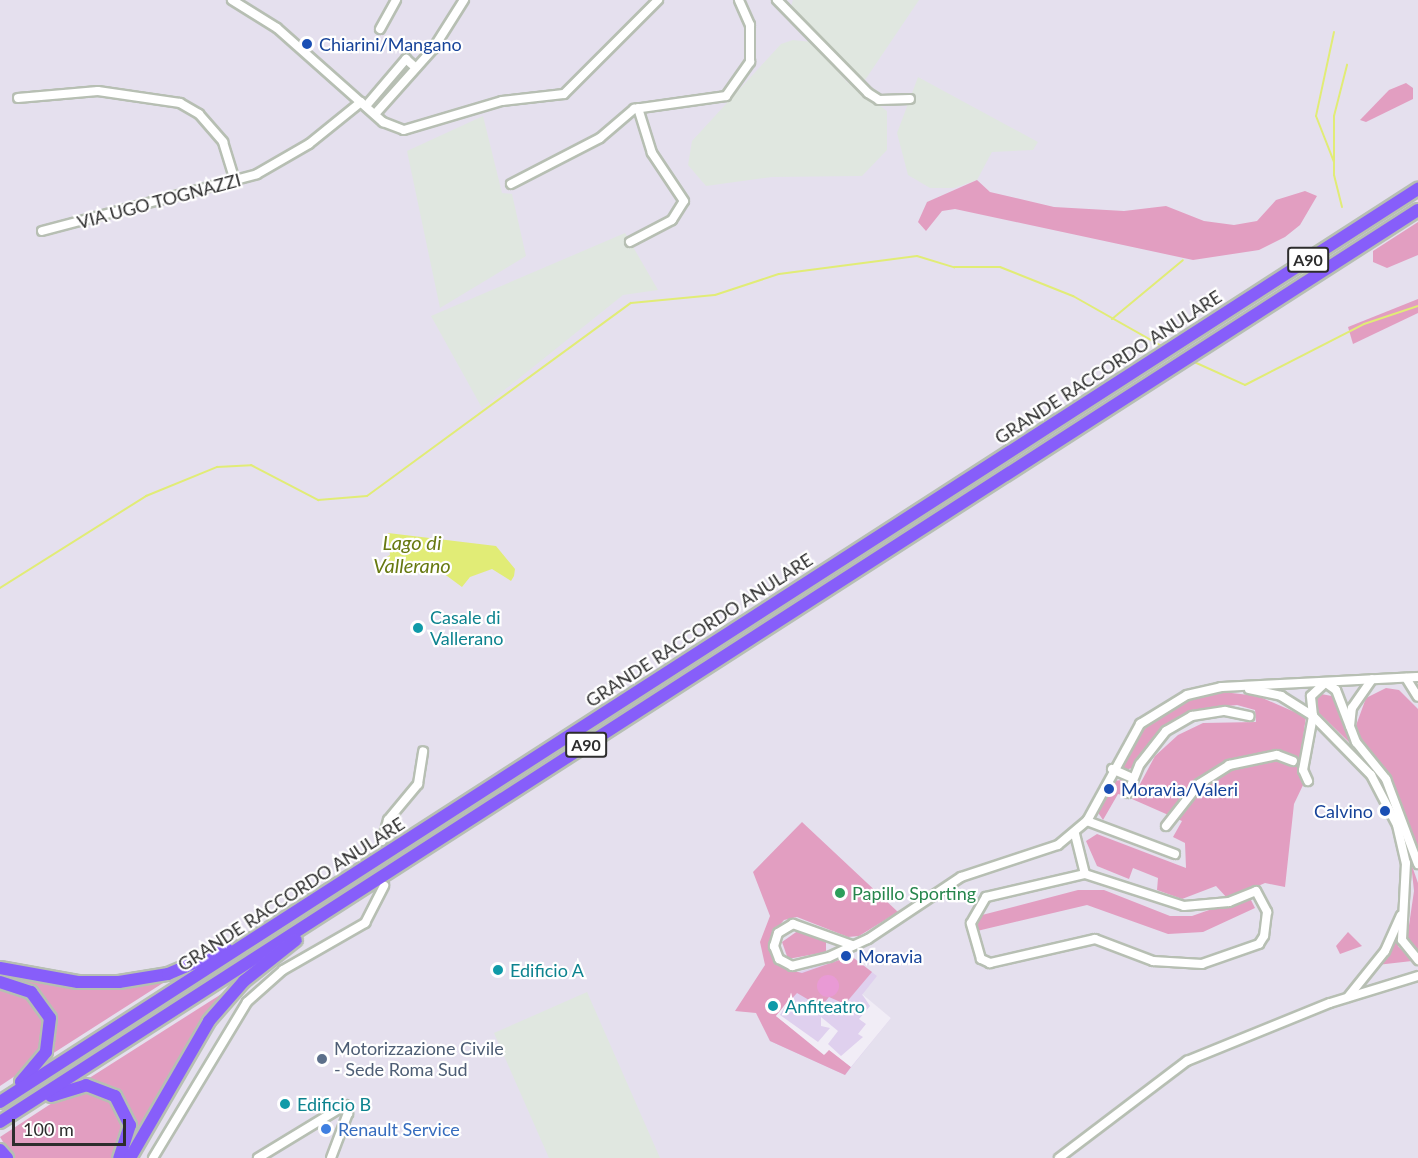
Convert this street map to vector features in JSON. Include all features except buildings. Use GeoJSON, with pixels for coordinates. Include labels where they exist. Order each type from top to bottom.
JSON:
{"type":"FeatureCollection","features":[{"type":"Feature","properties":{"kind":"highway","name":"GRANDE RACCORDO ANULARE"},"geometry":{"type":"LineString","coordinates":[[3,1100],[1418,189]]}},
{"type":"Feature","properties":{"kind":"highway","name":"GRANDE RACCORDO ANULARE"},"geometry":{"type":"LineString","coordinates":[[0,1122],[1418,210]]}},
{"type":"Feature","properties":{"kind":"highway"},"geometry":{"type":"LineString","coordinates":[[130,1158],[200,1035],[227,998],[359,891]]}},
{"type":"Feature","properties":{"kind":"highway"},"geometry":{"type":"LineString","coordinates":[[0,968],[78,982],[137,980],[186,967],[269,929]]}},
{"type":"Feature","properties":{"kind":"highway"},"geometry":{"type":"LineString","coordinates":[[0,982],[38,997],[51,1027],[42,1059],[3,1100]]}},
{"type":"Feature","properties":{"kind":"highway"},"geometry":{"type":"LineString","coordinates":[[15,1112],[75,1086],[105,1089],[123,1103],[130,1120],[119,1158]]}},
{"type":"Feature","properties":{"kind":"highway"},"geometry":{"type":"LineString","coordinates":[[0,1150],[7,1158]]}},
{"type":"Feature","properties":{"kind":"street"},"geometry":{"type":"LineString","coordinates":[[232,0],[246,3],[375,114],[395,128],[412,129],[502,101],[560,96],[658,0]]}},
{"type":"Feature","properties":{"kind":"street"},"geometry":{"type":"LineString","coordinates":[[380,28],[396,0]]}},
{"type":"Feature","properties":{"kind":"street"},"geometry":{"type":"LineString","coordinates":[[375,114],[416,68],[464,0]]}},
{"type":"Feature","properties":{"kind":"street"},"geometry":{"type":"LineString","coordinates":[[511,184],[604,136],[638,108],[717,101],[737,84],[750,65],[751,33],[739,0]]}},
{"type":"Feature","properties":{"kind":"street"},"geometry":{"type":"LineString","coordinates":[[777,0],[868,93],[879,100],[910,99]]}},
{"type":"Feature","properties":{"kind":"street","name":"VIA UGO TOGNAZZI"},"geometry":{"type":"LineString","coordinates":[[42,231],[235,181],[293,154],[364,104],[406,59],[416,68]]}},
{"type":"Feature","properties":{"kind":"street"},"geometry":{"type":"LineString","coordinates":[[18,98],[98,91],[180,103],[199,114],[223,142],[235,181]]}},
{"type":"Feature","properties":{"kind":"street"},"geometry":{"type":"LineString","coordinates":[[630,242],[672,220],[684,201],[652,153],[638,108]]}},
{"type":"Feature","properties":{"kind":"street"},"geometry":{"type":"LineString","coordinates":[[852,945],[793,924],[778,933],[774,946],[783,963],[797,967],[852,945],[961,878],[1044,851],[1075,834],[1087,821],[1112,769],[1140,724],[1162,707],[1187,695],[1237,686],[1418,677]]}},
{"type":"Feature","properties":{"kind":"street"},"geometry":{"type":"LineString","coordinates":[[1406,678],[1418,697]]}},
{"type":"Feature","properties":{"kind":"street"},"geometry":{"type":"LineString","coordinates":[[1350,730],[1352,708],[1372,680]]}},
{"type":"Feature","properties":{"kind":"street"},"geometry":{"type":"LineString","coordinates":[[1308,781],[1303,770],[1313,716],[1311,696],[1326,683]]}},
{"type":"Feature","properties":{"kind":"street"},"geometry":{"type":"LineString","coordinates":[[1326,683],[1336,690],[1350,730],[1386,779],[1418,864]]}},
{"type":"Feature","properties":{"kind":"street"},"geometry":{"type":"LineString","coordinates":[[1237,686],[1281,696],[1313,716],[1348,749],[1386,800],[1406,863],[1402,940],[1418,960]]}},
{"type":"Feature","properties":{"kind":"street"},"geometry":{"type":"LineString","coordinates":[[1128,793],[1132,778],[1166,731],[1192,716],[1225,711],[1249,716]]}},
{"type":"Feature","properties":{"kind":"street"},"geometry":{"type":"LineString","coordinates":[[382,841],[388,820],[418,784],[423,751]]}},
{"type":"Feature","properties":{"kind":"street"},"geometry":{"type":"LineString","coordinates":[[1166,826],[1199,783],[1229,765],[1277,755],[1293,760]]}},
{"type":"Feature","properties":{"kind":"street"},"geometry":{"type":"LineString","coordinates":[[1112,769],[1132,778]]}},
{"type":"Feature","properties":{"kind":"street"},"geometry":{"type":"LineString","coordinates":[[1087,821],[1175,854]]}},
{"type":"Feature","properties":{"kind":"street"},"geometry":{"type":"LineString","coordinates":[[1075,834],[1085,874]]}},
{"type":"Feature","properties":{"kind":"street"},"geometry":{"type":"LineString","coordinates":[[1085,874],[1184,906],[1213,902],[1256,891],[1267,912],[1259,944],[1210,962],[1179,966],[1095,939],[1076,939],[988,963],[980,957],[971,923],[986,897],[1085,874]]}},
{"type":"Feature","properties":{"kind":"street"},"geometry":{"type":"LineString","coordinates":[[153,1158],[252,996],[283,970],[368,920],[384,886]]}},
{"type":"Feature","properties":{"kind":"street"},"geometry":{"type":"LineString","coordinates":[[1348,997],[1396,933],[1404,902]]}},
{"type":"Feature","properties":{"kind":"street"},"geometry":{"type":"LineString","coordinates":[[1059,1158],[1176,1067],[1348,997],[1418,976]]}},
{"type":"Feature","properties":{"kind":"street"},"geometry":{"type":"LineString","coordinates":[[258,1158],[345,1105],[348,1113],[331,1158]]}},
{"type":"Feature","properties":{"kind":"shaded area"},"geometry":{"type":"Polygon","coordinates":[[[793,0],[919,0],[863,83],[791,7],[793,0]]]}},
{"type":"Feature","properties":{"kind":"shaded area"},"geometry":{"type":"Polygon","coordinates":[[[793,40],[812,42],[847,82],[887,111],[887,150],[862,176],[772,177],[706,186],[688,165],[692,141],[781,44],[793,40]]]}},
{"type":"Feature","properties":{"kind":"shaded area"},"geometry":{"type":"Polygon","coordinates":[[[918,77],[1038,142],[1033,150],[992,152],[977,180],[954,188],[930,188],[908,175],[897,133],[918,77]]]}},
{"type":"Feature","properties":{"kind":"shaded area"},"geometry":{"type":"Polygon","coordinates":[[[1406,83],[1413,88],[1413,99],[1366,122],[1360,120],[1389,90],[1406,83]]]}},
{"type":"Feature","properties":{"kind":"shaded area"},"geometry":{"type":"Polygon","coordinates":[[[483,116],[502,193],[512,194],[526,256],[440,308],[407,151],[483,116]]]}},
{"type":"Feature","properties":{"kind":"shaded area"},"geometry":{"type":"Polygon","coordinates":[[[977,180],[990,192],[1054,207],[1124,211],[1166,206],[1204,221],[1234,225],[1257,221],[1276,200],[1305,191],[1317,196],[1300,225],[1285,237],[1259,250],[1193,260],[955,209],[942,211],[926,231],[918,222],[927,202],[977,180]]]}},
{"type":"Feature","properties":{"kind":"shaded area"},"geometry":{"type":"Polygon","coordinates":[[[1418,222],[1418,255],[1387,268],[1373,262],[1373,251],[1418,222]]]}},
{"type":"Feature","properties":{"kind":"shaded area"},"geometry":{"type":"Polygon","coordinates":[[[625,233],[658,290],[623,295],[482,408],[431,316],[625,233]]]}},
{"type":"Feature","properties":{"kind":"shaded area"},"geometry":{"type":"Polygon","coordinates":[[[1418,299],[1418,313],[1353,344],[1348,327],[1418,299]]]}},
{"type":"Feature","properties":{"kind":"shaded area"},"geometry":{"type":"Polygon","coordinates":[[[1386,688],[1399,690],[1418,709],[1418,859],[1402,810],[1354,731],[1366,698],[1386,688]]]}},
{"type":"Feature","properties":{"kind":"shaded area"},"geometry":{"type":"Polygon","coordinates":[[[1223,692],[1258,696],[1306,717],[1298,772],[1304,783],[1294,804],[1285,887],[1265,883],[1228,899],[1216,886],[1182,899],[1157,890],[1158,878],[1133,868],[1129,879],[1097,866],[1086,841],[1097,834],[1186,868],[1185,843],[1173,837],[1182,821],[1132,799],[1155,756],[1178,735],[1203,723],[1256,722],[1255,710],[1237,705],[1192,710],[1158,731],[1133,768],[1124,770],[1122,763],[1137,736],[1160,715],[1196,697],[1223,692]]]}},
{"type":"Feature","properties":{"kind":"shaded area"},"geometry":{"type":"Polygon","coordinates":[[[1321,694],[1332,696],[1350,743],[1317,711],[1314,702],[1321,694]]]}},
{"type":"Feature","properties":{"kind":"shaded area"},"geometry":{"type":"Polygon","coordinates":[[[1122,780],[1122,795],[1118,794],[1103,820],[1097,811],[1113,781],[1122,780]]]}},
{"type":"Feature","properties":{"kind":"shaded area"},"geometry":{"type":"Polygon","coordinates":[[[802,822],[898,912],[859,936],[848,937],[797,917],[784,920],[772,934],[773,956],[790,970],[802,973],[851,956],[872,972],[845,1004],[829,997],[821,1007],[797,993],[776,1016],[825,1054],[829,1049],[851,1067],[845,1075],[770,1041],[756,1013],[735,1011],[765,965],[760,942],[770,916],[753,872],[802,822]]]}},
{"type":"Feature","properties":{"kind":"shaded area"},"geometry":{"type":"Polygon","coordinates":[[[1411,863],[1418,883],[1418,954],[1407,939],[1414,891],[1411,863]]]}},
{"type":"Feature","properties":{"kind":"shaded area"},"geometry":{"type":"Polygon","coordinates":[[[1078,890],[1104,890],[1170,916],[1192,916],[1249,896],[1255,908],[1203,932],[1168,934],[1087,905],[977,931],[975,922],[982,915],[1078,890]]]}},
{"type":"Feature","properties":{"kind":"shaded area"},"geometry":{"type":"Polygon","coordinates":[[[1400,928],[1398,946],[1412,961],[1377,965],[1400,928]]]}},
{"type":"Feature","properties":{"kind":"shaded area"},"geometry":{"type":"Polygon","coordinates":[[[799,930],[826,941],[826,952],[788,959],[782,942],[799,930]]]}},
{"type":"Feature","properties":{"kind":"shaded area"},"geometry":{"type":"Polygon","coordinates":[[[1348,932],[1362,946],[1340,954],[1336,946],[1348,932]]]}},
{"type":"Feature","properties":{"kind":"shaded area"},"geometry":{"type":"Polygon","coordinates":[[[851,956],[877,976],[862,995],[891,1018],[845,1075],[770,1041],[756,1011],[776,979],[851,956]]]}},
{"type":"Feature","properties":{"kind":"shaded area"},"geometry":{"type":"Polygon","coordinates":[[[0,972],[71,985],[174,976],[52,1054],[56,1027],[48,1003],[39,992],[0,978],[0,972]]]}},
{"type":"Feature","properties":{"kind":"shaded area"},"geometry":{"type":"Polygon","coordinates":[[[828,975],[836,978],[839,986],[836,994],[828,997],[820,994],[817,986],[820,978],[828,975]]]}},
{"type":"Feature","properties":{"kind":"shaded area"},"geometry":{"type":"Polygon","coordinates":[[[0,984],[15,987],[43,1009],[47,1040],[30,1066],[0,1086],[0,984]]]}},
{"type":"Feature","properties":{"kind":"shaded area"},"geometry":{"type":"Polygon","coordinates":[[[587,992],[660,1158],[549,1158],[494,1033],[587,992]]]}},
{"type":"Feature","properties":{"kind":"shaded area"},"geometry":{"type":"Polygon","coordinates":[[[223,993],[204,1019],[123,1158],[133,1136],[128,1105],[111,1087],[83,1082],[223,993]]]}},
{"type":"Feature","properties":{"kind":"shaded area"},"geometry":{"type":"Polygon","coordinates":[[[862,994],[891,1018],[851,1067],[829,1050],[824,1055],[776,1016],[791,997],[780,1015],[818,1042],[830,1028],[821,1026],[821,1017],[838,1031],[828,1044],[841,1056],[863,1037],[858,1034],[866,1024],[859,1019],[870,1006],[862,994]]]}},
{"type":"Feature","properties":{"kind":"shaded area"},"geometry":{"type":"Polygon","coordinates":[[[72,1090],[105,1091],[127,1121],[116,1158],[13,1158],[0,1137],[72,1090]]]}},
{"type":"Feature","properties":{"kind":"water","name":"Lago di Vallerano"},"geometry":{"type":"Polygon","coordinates":[[[388,533],[496,546],[515,569],[514,576],[511,581],[492,569],[470,577],[462,587],[443,573],[399,573],[385,558],[390,555],[388,533]]]}},
{"type":"Feature","properties":{"kind":"waterway"},"geometry":{"type":"LineString","coordinates":[[1334,32],[1316,116],[1334,162]]}},
{"type":"Feature","properties":{"kind":"waterway"},"geometry":{"type":"LineString","coordinates":[[1342,207],[1334,175],[1334,116],[1347,65]]}},
{"type":"Feature","properties":{"kind":"waterway"},"geometry":{"type":"LineString","coordinates":[[0,588],[146,496],[217,467],[251,465],[318,500],[367,496],[631,303],[715,295],[779,274],[917,256],[954,267],[1000,267],[1073,296],[1163,347]]}},
{"type":"Feature","properties":{"kind":"waterway"},"geometry":{"type":"LineString","coordinates":[[1112,319],[1183,260]]}},
{"type":"Feature","properties":{"kind":"waterway"},"geometry":{"type":"LineString","coordinates":[[1192,361],[1245,385],[1364,324],[1418,306]]}},
{"type":"Feature","properties":{"kind":"tunnel"},"geometry":{"type":"LineString","coordinates":[[382,841],[385,877]]}},
{"type":"Feature","properties":{"kind":"place","name":"Chiarini/Mangano"},"geometry":{"type":"Point","coordinates":[307,44]}},
{"type":"Feature","properties":{"kind":"place","name":"Casale di Vallerano"},"geometry":{"type":"Point","coordinates":[418,628]}},
{"type":"Feature","properties":{"kind":"place","name":"Moravia/Valeri"},"geometry":{"type":"Point","coordinates":[1109,789]}},
{"type":"Feature","properties":{"kind":"place","name":"Calvino"},"geometry":{"type":"Point","coordinates":[1385,811]}},
{"type":"Feature","properties":{"kind":"place","name":"Papillo Sporting"},"geometry":{"type":"Point","coordinates":[840,893]}},
{"type":"Feature","properties":{"kind":"place","name":"Moravia"},"geometry":{"type":"Point","coordinates":[846,956]}},
{"type":"Feature","properties":{"kind":"place","name":"Edificio A"},"geometry":{"type":"Point","coordinates":[498,970]}},
{"type":"Feature","properties":{"kind":"place","name":"Anfiteatro"},"geometry":{"type":"Point","coordinates":[773,1006]}},
{"type":"Feature","properties":{"kind":"place","name":"Motorizzazione Civile - Sede Roma Sud"},"geometry":{"type":"Point","coordinates":[322,1059]}},
{"type":"Feature","properties":{"kind":"place","name":"Edificio B"},"geometry":{"type":"Point","coordinates":[285,1104]}},
{"type":"Feature","properties":{"kind":"place","name":"Renault Service"},"geometry":{"type":"Point","coordinates":[326,1129]}}]}
